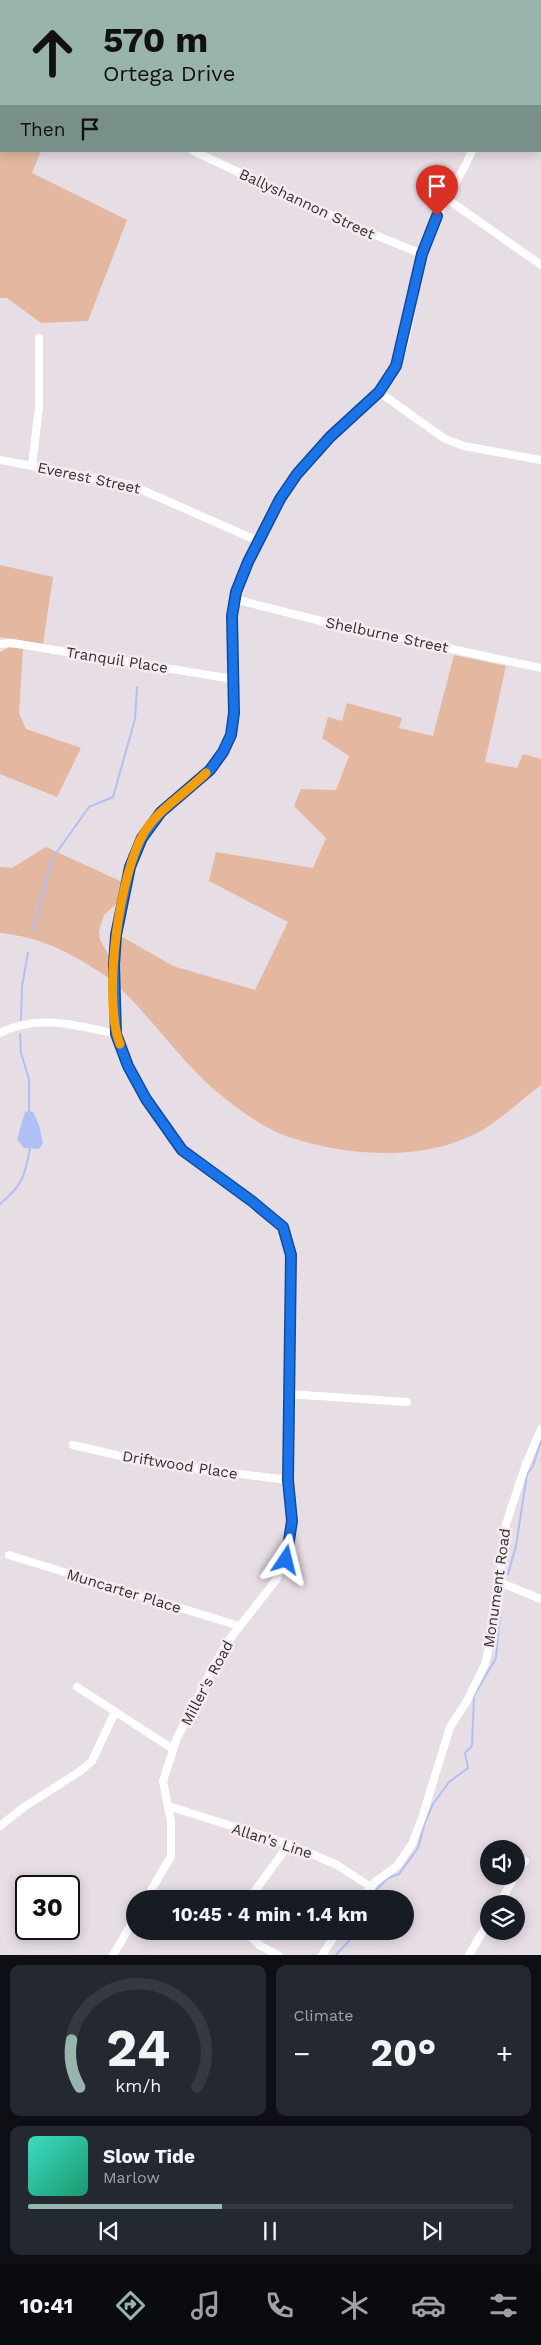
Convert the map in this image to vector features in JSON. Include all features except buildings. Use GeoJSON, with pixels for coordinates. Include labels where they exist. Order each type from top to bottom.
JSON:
{"type":"FeatureCollection","features":[{"type":"Feature","properties":{"kind":"street","name":"Ballyshannon Street"},"geometry":{"type":"LineString","coordinates":[[195,152],[363,230],[422,254]]}},
{"type":"Feature","properties":{"kind":"street","name":"Miller's Road"},"geometry":{"type":"LineString","coordinates":[[151,1890],[171,1856],[171,1822],[163,1781],[173,1749],[212,1669],[239,1626],[276,1580],[286,1560],[292,1521],[288,1480],[287,1394],[291,1255],[283,1227],[253,1202],[182,1150],[146,1099],[128,1066],[116,1034],[114,950],[132,860],[142,838],[156,817],[210,770],[223,752],[233,725],[232,616],[234,599],[240,580],[258,541],[297,474],[330,437],[379,392],[392,374],[400,357],[422,254],[432,228],[471,152]]}},
{"type":"Feature","properties":{"kind":"street"},"geometry":{"type":"LineString","coordinates":[[447,199],[541,265]]}},
{"type":"Feature","properties":{"kind":"street"},"geometry":{"type":"LineString","coordinates":[[32,466],[39,407],[39,338]]}},
{"type":"Feature","properties":{"kind":"street"},"geometry":{"type":"LineString","coordinates":[[379,392],[437,434],[454,443],[541,460]]}},
{"type":"Feature","properties":{"kind":"street","name":"Everest Street"},"geometry":{"type":"LineString","coordinates":[[0,460],[134,486],[258,541]]}},
{"type":"Feature","properties":{"kind":"street","name":"Shelburne Street"},"geometry":{"type":"LineString","coordinates":[[234,599],[326,622],[541,668]]}},
{"type":"Feature","properties":{"kind":"street","name":"Tranquil Place"},"geometry":{"type":"LineString","coordinates":[[0,644],[12,643],[233,679]]}},
{"type":"Feature","properties":{"kind":"street"},"geometry":{"type":"LineString","coordinates":[[0,1033],[15,1026],[56,1021],[116,1034]]}},
{"type":"Feature","properties":{"kind":"street"},"geometry":{"type":"LineString","coordinates":[[287,1394],[407,1402]]}},
{"type":"Feature","properties":{"kind":"street","name":"Monument Road"},"geometry":{"type":"LineString","coordinates":[[369,1890],[375,1882],[398,1866],[412,1844],[423,1815],[450,1727],[467,1701],[485,1664],[494,1627],[506,1524],[526,1464],[541,1429]]}},
{"type":"Feature","properties":{"kind":"street","name":"Driftwood Place"},"geometry":{"type":"LineString","coordinates":[[73,1446],[151,1463],[288,1480]]}},
{"type":"Feature","properties":{"kind":"street","name":"Muncarter Place"},"geometry":{"type":"LineString","coordinates":[[9,1555],[239,1626]]}},
{"type":"Feature","properties":{"kind":"street"},"geometry":{"type":"LineString","coordinates":[[499,1582],[541,1600]]}},
{"type":"Feature","properties":{"kind":"street"},"geometry":{"type":"LineString","coordinates":[[77,1687],[173,1749]]}},
{"type":"Feature","properties":{"kind":"street"},"geometry":{"type":"LineString","coordinates":[[0,1826],[24,1807],[79,1772],[92,1761],[115,1712]]}},
{"type":"Feature","properties":{"kind":"street","name":"Allan's Line"},"geometry":{"type":"LineString","coordinates":[[168,1806],[289,1844],[337,1865],[371,1887]]}},
{"type":"Feature","properties":{"kind":"street"},"geometry":{"type":"LineString","coordinates":[[256,1890],[289,1844]]}},
{"type":"Feature","properties":{"kind":"street"},"geometry":{"type":"LineString","coordinates":[[113,1955],[126,1933]]}},
{"type":"Feature","properties":{"kind":"street"},"geometry":{"type":"LineString","coordinates":[[468,1955],[480,1936]]}},
{"type":"Feature","properties":{"kind":"street"},"geometry":{"type":"LineString","coordinates":[[254,1940],[278,1955]]}},
{"type":"Feature","properties":{"kind":"street"},"geometry":{"type":"LineString","coordinates":[[322,1955],[332,1940]]}},
{"type":"Feature","properties":{"kind":"shaded area"},"geometry":{"type":"Polygon","coordinates":[[[0,152],[41,152],[32,173],[127,220],[88,321],[41,323],[7,298],[0,298],[0,152]]]}},
{"type":"Feature","properties":{"kind":"shaded area"},"geometry":{"type":"Polygon","coordinates":[[[0,565],[53,577],[43,644],[0,637],[0,565]]]}},
{"type":"Feature","properties":{"kind":"shaded area"},"geometry":{"type":"Polygon","coordinates":[[[9,647],[23,649],[19,713],[26,729],[81,748],[57,797],[0,774],[0,652],[9,647]]]}},
{"type":"Feature","properties":{"kind":"shaded area"},"geometry":{"type":"Polygon","coordinates":[[[454,655],[506,666],[485,762],[517,768],[523,754],[541,759],[541,1085],[484,1129],[462,1140],[439,1147],[389,1153],[364,1152],[339,1149],[292,1138],[258,1122],[234,1106],[197,1074],[117,985],[119,935],[173,966],[255,990],[288,922],[209,881],[216,852],[313,868],[326,838],[294,806],[301,789],[336,790],[349,756],[322,738],[328,717],[342,721],[347,703],[402,718],[399,728],[433,736],[454,655]]]}},
{"type":"Feature","properties":{"kind":"shaded area"},"geometry":{"type":"Polygon","coordinates":[[[46,847],[122,882],[117,903],[104,915],[99,931],[100,940],[110,957],[110,979],[58,948],[30,938],[0,933],[0,867],[12,868],[46,847]]]}},
{"type":"Feature","properties":{"kind":"water"},"geometry":{"type":"Polygon","coordinates":[[[25,1112],[33,1112],[39,1125],[43,1143],[39,1149],[24,1148],[17,1139],[25,1112]]]}},
{"type":"Feature","properties":{"kind":"waterway"},"geometry":{"type":"LineString","coordinates":[[33,931],[52,859],[89,807],[113,797],[135,719],[137,687]]}},
{"type":"Feature","properties":{"kind":"waterway"},"geometry":{"type":"LineString","coordinates":[[21,1020],[22,986],[28,953]]}},
{"type":"Feature","properties":{"kind":"waterway"},"geometry":{"type":"LineString","coordinates":[[20,1034],[21,1053],[29,1079],[29,1111]]}},
{"type":"Feature","properties":{"kind":"waterway"},"geometry":{"type":"LineString","coordinates":[[0,1204],[18,1186],[24,1173],[30,1148]]}},
{"type":"Feature","properties":{"kind":"waterway"},"geometry":{"type":"LineString","coordinates":[[508,1574],[516,1546],[527,1474],[533,1466],[541,1441]]}},
{"type":"Feature","properties":{"kind":"waterway"},"geometry":{"type":"LineString","coordinates":[[376,1890],[388,1878],[399,1874],[418,1848],[425,1822],[433,1804],[449,1782],[468,1768],[465,1753],[472,1746],[474,1696],[496,1658],[502,1592]]}},
{"type":"Feature","properties":{"kind":"waterway"},"geometry":{"type":"LineString","coordinates":[[336,1955],[349,1940]]}},
{"type":"Feature","properties":{"kind":"slow traffic"},"geometry":{"type":"LineString","coordinates":[[120,1044],[116,1034],[114,1008],[114,950],[132,860],[146,830],[156,817],[206,773]]}},
{"type":"Feature","properties":{"kind":"route"},"geometry":{"type":"LineString","coordinates":[[286,1560],[292,1521],[288,1480],[288,1359],[291,1255],[283,1227],[253,1202],[182,1150],[146,1099],[128,1066],[116,1034],[114,950],[130,867],[146,830],[169,804],[210,770],[223,752],[231,735],[234,713],[232,616],[234,599],[240,580],[280,499],[297,474],[330,437],[379,392],[396,366],[405,336],[422,254],[437,216]]}}]}
